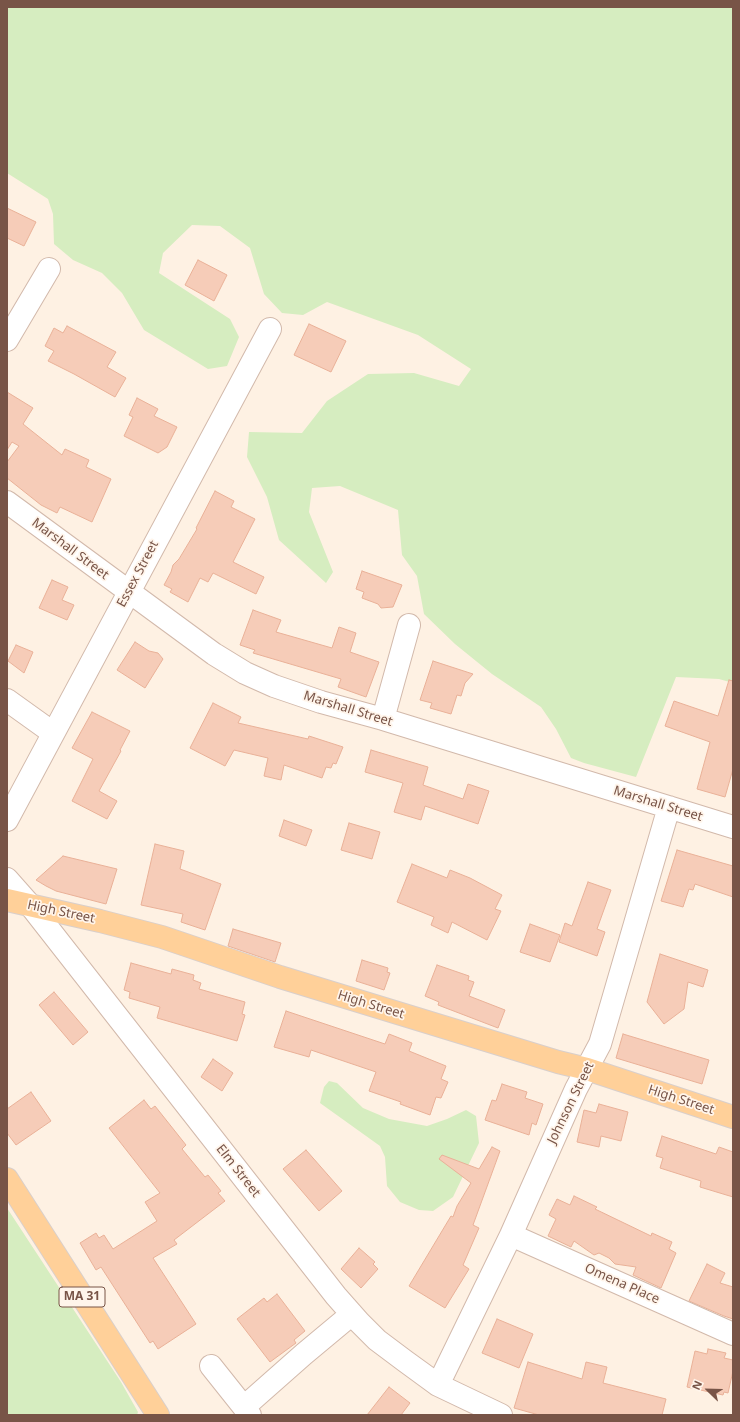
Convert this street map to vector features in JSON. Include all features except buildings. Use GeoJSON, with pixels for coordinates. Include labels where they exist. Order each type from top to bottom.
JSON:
{"type":"FeatureCollection","features":[{"type":"Feature","properties":{"kind":"main road","name":"High Street"},"geometry":{"type":"LineString","coordinates":[[7,900],[162,937],[280,977],[558,1062],[587,1069],[733,1117]]}},
{"type":"Feature","properties":{"kind":"main road","name":"MA 31"},"geometry":{"type":"LineString","coordinates":[[7,1179],[158,1415]]}},
{"type":"Feature","properties":{"kind":"street"},"geometry":{"type":"LineString","coordinates":[[7,340],[49,269]]}},
{"type":"Feature","properties":{"kind":"street","name":"Essex Street"},"geometry":{"type":"LineString","coordinates":[[7,820],[270,329]]}},
{"type":"Feature","properties":{"kind":"street","name":"Marshall Street"},"geometry":{"type":"LineString","coordinates":[[7,502],[214,654],[245,672],[274,686],[321,702],[383,719],[733,826]]}},
{"type":"Feature","properties":{"kind":"street"},"geometry":{"type":"LineString","coordinates":[[383,719],[409,625]]}},
{"type":"Feature","properties":{"kind":"street"},"geometry":{"type":"LineString","coordinates":[[7,700],[53,733]]}},
{"type":"Feature","properties":{"kind":"street","name":"Johnson Street"},"geometry":{"type":"LineString","coordinates":[[438,1385],[511,1235],[576,1089],[600,1044],[669,807]]}},
{"type":"Feature","properties":{"kind":"street"},"geometry":{"type":"LineString","coordinates":[[7,878],[30,905]]}},
{"type":"Feature","properties":{"kind":"street","name":"Elm Street"},"geometry":{"type":"LineString","coordinates":[[7,890],[30,905],[336,1296],[352,1314],[377,1340],[438,1385],[501,1415]]}},
{"type":"Feature","properties":{"kind":"street","name":"Omena Place"},"geometry":{"type":"LineString","coordinates":[[511,1235],[733,1334]]}},
{"type":"Feature","properties":{"kind":"street"},"geometry":{"type":"LineString","coordinates":[[211,1366],[247,1411],[304,1354],[352,1314]]}},
{"type":"Feature","properties":{"kind":"green space"},"geometry":{"type":"Polygon","coordinates":[[[7,7],[733,7],[733,683],[719,679],[676,677],[636,777],[571,758],[556,729],[541,707],[492,674],[455,644],[424,614],[417,576],[402,555],[398,510],[340,486],[312,488],[309,512],[333,572],[326,583],[279,540],[267,497],[247,457],[249,432],[302,433],[327,401],[368,374],[414,373],[459,386],[471,369],[418,335],[327,302],[303,315],[282,313],[264,294],[250,248],[220,226],[192,225],[163,253],[159,273],[230,319],[239,337],[227,366],[208,369],[144,330],[122,293],[102,273],[73,260],[54,244],[53,214],[48,199],[7,173],[7,7]]]}},
{"type":"Feature","properties":{"kind":"green space"},"geometry":{"type":"Polygon","coordinates":[[[329,1081],[337,1083],[363,1108],[389,1119],[427,1126],[466,1110],[476,1116],[479,1143],[453,1197],[433,1211],[419,1210],[400,1202],[387,1186],[385,1157],[380,1146],[320,1103],[324,1087],[329,1081]]]}},
{"type":"Feature","properties":{"kind":"green space"},"geometry":{"type":"Polygon","coordinates":[[[7,1208],[121,1382],[138,1412],[137,1415],[7,1415],[7,1208]]]}}]}
